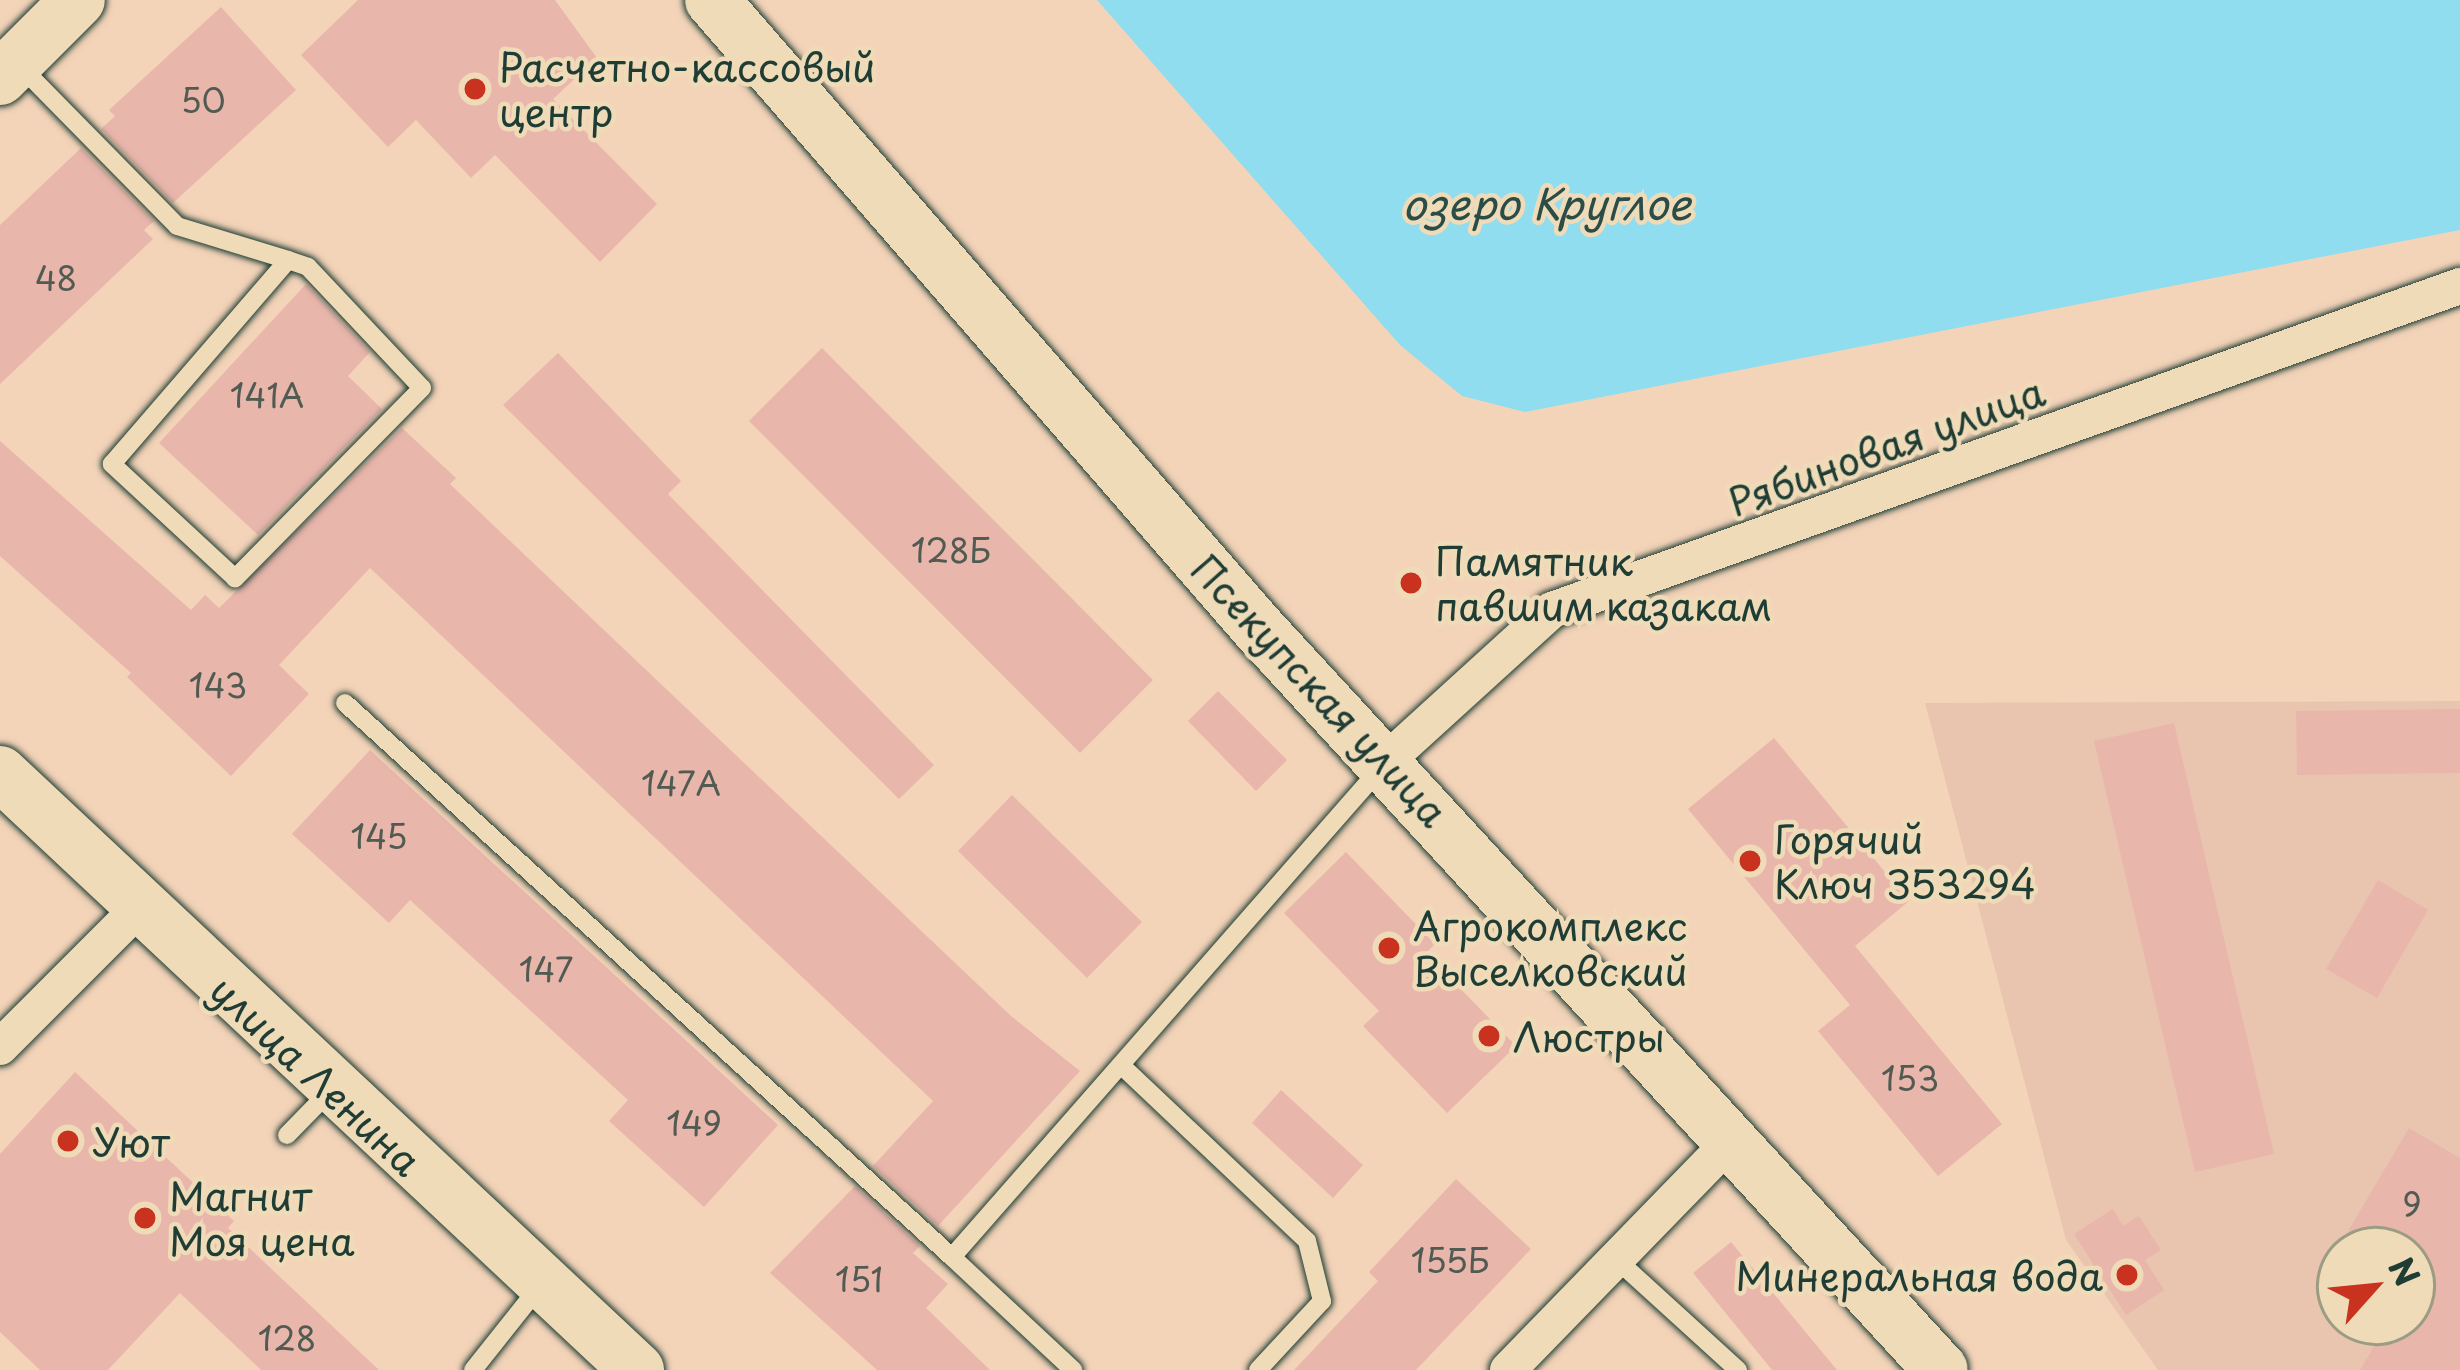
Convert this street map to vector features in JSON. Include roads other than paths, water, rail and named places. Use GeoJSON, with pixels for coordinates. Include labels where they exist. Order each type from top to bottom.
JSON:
{"type":"FeatureCollection","features":[{"type":"Feature","properties":{"kind":"street"},"geometry":{"type":"LineString","coordinates":[[8,70],[78,0]]}},
{"type":"Feature","properties":{"kind":"street","name":"Псекупская улица"},"geometry":{"type":"LineString","coordinates":[[712,0],[1258,628],[1387,761],[1942,1370]]}},
{"type":"Feature","properties":{"kind":"street","name":"Рябиновая улица"},"geometry":{"type":"LineString","coordinates":[[1387,761],[1552,610],[2460,286]]}},
{"type":"Feature","properties":{"kind":"street","name":"улица Ленина"},"geometry":{"type":"LineString","coordinates":[[0,773],[137,910],[637,1370]]}},
{"type":"Feature","properties":{"kind":"street"},"geometry":{"type":"LineString","coordinates":[[0,1046],[137,910]]}},
{"type":"Feature","properties":{"kind":"street"},"geometry":{"type":"LineString","coordinates":[[1508,1370],[1734,1138]]}},
{"type":"Feature","properties":{"kind":"lane"},"geometry":{"type":"LineString","coordinates":[[8,70],[177,226],[288,260],[308,267],[422,388],[235,578],[112,464],[288,260]]}},
{"type":"Feature","properties":{"kind":"lane"},"geometry":{"type":"LineString","coordinates":[[345,703],[1073,1370]]}},
{"type":"Feature","properties":{"kind":"lane"},"geometry":{"type":"LineString","coordinates":[[952,1257],[1387,761]]}},
{"type":"Feature","properties":{"kind":"lane"},"geometry":{"type":"LineString","coordinates":[[1123,1067],[1306,1241],[1322,1301],[1258,1370]]}},
{"type":"Feature","properties":{"kind":"lane"},"geometry":{"type":"LineString","coordinates":[[287,1136],[331,1090]]}},
{"type":"Feature","properties":{"kind":"lane"},"geometry":{"type":"LineString","coordinates":[[1616,1259],[1738,1370]]}},
{"type":"Feature","properties":{"kind":"lane"},"geometry":{"type":"LineString","coordinates":[[473,1370],[542,1283]]}},
{"type":"Feature","properties":{"kind":"water","name":"озеро Круглое"},"geometry":{"type":"Polygon","coordinates":[[[1097,0],[2460,0],[2460,230],[1525,412],[1462,396],[1400,345],[1097,0]]]}},
{"type":"Feature","properties":{"kind":"place","name":"Расчетно-кассовый центр"},"geometry":{"type":"Point","coordinates":[475,89]}},
{"type":"Feature","properties":{"kind":"place","name":"Памятник павшим казакам"},"geometry":{"type":"Point","coordinates":[1411,583]}},
{"type":"Feature","properties":{"kind":"place","name":"Горячий Ключ 353294"},"geometry":{"type":"Point","coordinates":[1750,861]}},
{"type":"Feature","properties":{"kind":"place","name":"Агрокомплекс Выселковский"},"geometry":{"type":"Point","coordinates":[1389,948]}},
{"type":"Feature","properties":{"kind":"place","name":"Люстры"},"geometry":{"type":"Point","coordinates":[1489,1036]}},
{"type":"Feature","properties":{"kind":"place","name":"Уют"},"geometry":{"type":"Point","coordinates":[68,1141]}},
{"type":"Feature","properties":{"kind":"place","name":"Магнит Моя цена"},"geometry":{"type":"Point","coordinates":[145,1218]}},
{"type":"Feature","properties":{"kind":"place","name":"Минеральная вода"},"geometry":{"type":"Point","coordinates":[2127,1275]}}]}
